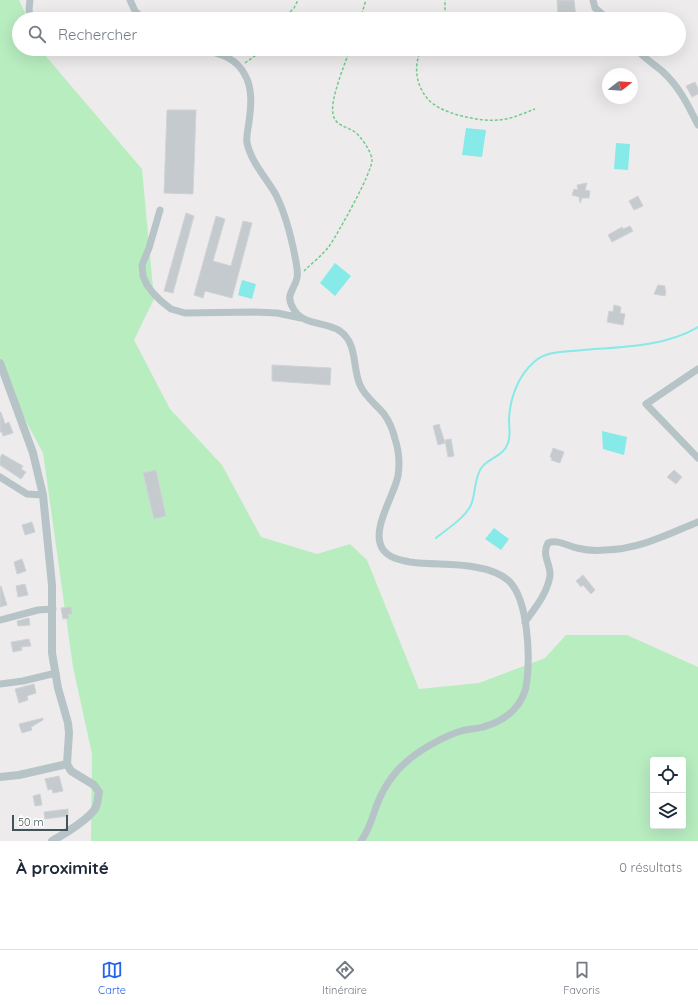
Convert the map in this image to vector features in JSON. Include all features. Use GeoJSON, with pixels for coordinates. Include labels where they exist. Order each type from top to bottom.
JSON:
{"type":"FeatureCollection","features":[{"type":"Feature","properties":{"kind":"street"},"geometry":{"type":"LineString","coordinates":[[29,12],[30,0]]}},
{"type":"Feature","properties":{"kind":"street"},"geometry":{"type":"LineString","coordinates":[[130,0],[136,12]]}},
{"type":"Feature","properties":{"kind":"street"},"geometry":{"type":"LineString","coordinates":[[593,0],[594,8],[599,12]]}},
{"type":"Feature","properties":{"kind":"street"},"geometry":{"type":"LineString","coordinates":[[225,56],[240,67],[249,84],[251,110],[246,139],[253,158],[277,197],[281,208],[296,262],[296,280],[289,300],[295,313],[302,319]]}},
{"type":"Feature","properties":{"kind":"street"},"geometry":{"type":"LineString","coordinates":[[644,56],[675,84],[685,98],[698,125]]}},
{"type":"Feature","properties":{"kind":"street"},"geometry":{"type":"LineString","coordinates":[[160,210],[149,248],[142,265],[143,276],[153,294],[171,309],[185,313],[277,313],[331,326],[340,331],[349,341],[354,355],[360,386],[384,414],[393,432],[400,460],[399,472],[379,533],[380,542],[387,553],[398,560],[424,564],[473,567],[500,575],[509,581],[521,600],[528,644],[527,683],[520,703],[507,717],[492,724],[480,728],[464,730],[447,737],[420,752],[403,765],[392,775],[383,790],[371,824],[361,841]]}},
{"type":"Feature","properties":{"kind":"street"},"geometry":{"type":"LineString","coordinates":[[0,363],[33,453],[43,495],[53,609],[52,653],[68,723],[69,733],[67,764],[71,771],[94,785],[99,792],[97,806],[92,813],[73,828],[52,841]]}},
{"type":"Feature","properties":{"kind":"street"},"geometry":{"type":"LineString","coordinates":[[698,369],[646,404],[698,458]]}},
{"type":"Feature","properties":{"kind":"street"},"geometry":{"type":"LineString","coordinates":[[0,477],[27,494],[43,495]]}},
{"type":"Feature","properties":{"kind":"street"},"geometry":{"type":"LineString","coordinates":[[525,622],[542,598],[548,583],[550,574],[545,552],[548,543],[552,541],[559,542],[578,549],[604,550],[622,548],[644,544],[698,522]]}},
{"type":"Feature","properties":{"kind":"street"},"geometry":{"type":"LineString","coordinates":[[1,619],[38,610],[53,609]]}},
{"type":"Feature","properties":{"kind":"street"},"geometry":{"type":"LineString","coordinates":[[0,684],[23,681],[56,673]]}},
{"type":"Feature","properties":{"kind":"street"},"geometry":{"type":"LineString","coordinates":[[0,777],[19,775],[67,764]]}},
{"type":"Feature","properties":{"kind":"path"},"geometry":{"type":"LineString","coordinates":[[290,12],[298,0]]}},
{"type":"Feature","properties":{"kind":"path"},"geometry":{"type":"LineString","coordinates":[[362,12],[366,0]]}},
{"type":"Feature","properties":{"kind":"path"},"geometry":{"type":"LineString","coordinates":[[444,12],[446,0]]}},
{"type":"Feature","properties":{"kind":"path"},"geometry":{"type":"LineString","coordinates":[[240,67],[255,56]]}},
{"type":"Feature","properties":{"kind":"path"},"geometry":{"type":"LineString","coordinates":[[296,280],[329,246],[341,228],[369,173],[372,160],[368,149],[358,135],[354,131],[336,122],[333,116],[333,99],[348,56]]}},
{"type":"Feature","properties":{"kind":"path"},"geometry":{"type":"LineString","coordinates":[[418,56],[416,72],[418,82],[427,99],[435,105],[455,114],[480,120],[499,120],[535,109]]}},
{"type":"Feature","properties":{"kind":"green space"},"geometry":{"type":"Polygon","coordinates":[[[0,0],[19,0],[25,12],[12,12],[12,56],[46,56],[142,169],[154,299],[134,340],[170,409],[222,465],[261,537],[317,554],[350,544],[367,560],[419,689],[479,683],[545,658],[566,635],[627,635],[698,667],[698,841],[91,841],[92,754],[73,667],[43,453],[0,373],[0,0]]]}},
{"type":"Feature","properties":{"kind":"water"},"geometry":{"type":"Polygon","coordinates":[[[466,128],[486,130],[482,157],[462,155],[466,128]]]}},
{"type":"Feature","properties":{"kind":"water"},"geometry":{"type":"Polygon","coordinates":[[[616,143],[630,144],[628,170],[614,169],[616,143]]]}},
{"type":"Feature","properties":{"kind":"water"},"geometry":{"type":"Polygon","coordinates":[[[335,263],[351,276],[335,296],[320,283],[335,263]]]}},
{"type":"Feature","properties":{"kind":"water"},"geometry":{"type":"Polygon","coordinates":[[[242,280],[256,284],[252,299],[238,295],[242,280]]]}},
{"type":"Feature","properties":{"kind":"water"},"geometry":{"type":"Polygon","coordinates":[[[602,431],[627,437],[624,455],[603,449],[602,431]]]}},
{"type":"Feature","properties":{"kind":"water"},"geometry":{"type":"Polygon","coordinates":[[[494,528],[509,539],[501,550],[485,539],[494,528]]]}},
{"type":"Feature","properties":{"kind":"building"},"geometry":{"type":"Polygon","coordinates":[[[557,0],[574,0],[575,12],[558,12],[557,0]]]}},
{"type":"Feature","properties":{"kind":"building"},"geometry":{"type":"Polygon","coordinates":[[[695,82],[698,89],[698,94],[692,97],[686,86],[695,82]]]}},
{"type":"Feature","properties":{"kind":"building"},"geometry":{"type":"Polygon","coordinates":[[[167,110],[196,110],[193,194],[164,193],[167,110]]]}},
{"type":"Feature","properties":{"kind":"building"},"geometry":{"type":"Polygon","coordinates":[[[587,183],[585,190],[590,191],[589,198],[582,198],[580,203],[579,197],[572,195],[574,189],[578,190],[577,185],[587,183]]]}},
{"type":"Feature","properties":{"kind":"building"},"geometry":{"type":"Polygon","coordinates":[[[638,196],[643,206],[634,210],[629,201],[638,196]]]}},
{"type":"Feature","properties":{"kind":"building"},"geometry":{"type":"Polygon","coordinates":[[[186,213],[194,216],[173,293],[164,291],[186,213]]]}},
{"type":"Feature","properties":{"kind":"building"},"geometry":{"type":"Polygon","coordinates":[[[216,216],[225,219],[213,261],[231,266],[243,221],[252,223],[232,298],[205,291],[203,298],[194,295],[216,216]]]}},
{"type":"Feature","properties":{"kind":"building"},"geometry":{"type":"Polygon","coordinates":[[[630,226],[633,231],[612,242],[608,235],[622,227],[623,229],[630,226]]]}},
{"type":"Feature","properties":{"kind":"building"},"geometry":{"type":"Polygon","coordinates":[[[658,285],[665,286],[665,296],[654,294],[658,285]]]}},
{"type":"Feature","properties":{"kind":"building"},"geometry":{"type":"Polygon","coordinates":[[[614,305],[621,307],[620,313],[625,314],[623,325],[607,322],[609,311],[613,312],[614,305]]]}},
{"type":"Feature","properties":{"kind":"building"},"geometry":{"type":"Polygon","coordinates":[[[272,365],[331,368],[330,385],[272,381],[272,365]]]}},
{"type":"Feature","properties":{"kind":"building"},"geometry":{"type":"Polygon","coordinates":[[[0,412],[5,424],[9,422],[13,433],[3,436],[2,432],[0,432],[0,412]]]}},
{"type":"Feature","properties":{"kind":"building"},"geometry":{"type":"Polygon","coordinates":[[[439,424],[445,443],[438,445],[433,426],[439,424]]]}},
{"type":"Feature","properties":{"kind":"building"},"geometry":{"type":"Polygon","coordinates":[[[451,439],[454,456],[448,457],[445,440],[451,439]]]}},
{"type":"Feature","properties":{"kind":"building"},"geometry":{"type":"Polygon","coordinates":[[[553,448],[564,452],[560,463],[551,460],[552,458],[550,457],[553,448]]]}},
{"type":"Feature","properties":{"kind":"building"},"geometry":{"type":"Polygon","coordinates":[[[2,454],[23,466],[21,469],[26,472],[21,479],[0,465],[0,458],[2,454]]]}},
{"type":"Feature","properties":{"kind":"building"},"geometry":{"type":"Polygon","coordinates":[[[156,470],[166,516],[154,519],[143,473],[156,470]]]}},
{"type":"Feature","properties":{"kind":"building"},"geometry":{"type":"Polygon","coordinates":[[[674,470],[682,477],[676,484],[667,477],[674,470]]]}},
{"type":"Feature","properties":{"kind":"building"},"geometry":{"type":"Polygon","coordinates":[[[32,522],[35,532],[25,535],[22,525],[32,522]]]}},
{"type":"Feature","properties":{"kind":"building"},"geometry":{"type":"Polygon","coordinates":[[[22,559],[26,571],[17,574],[14,562],[22,559]]]}},
{"type":"Feature","properties":{"kind":"building"},"geometry":{"type":"Polygon","coordinates":[[[583,575],[595,590],[591,594],[583,585],[581,587],[576,581],[583,575]]]}},
{"type":"Feature","properties":{"kind":"building"},"geometry":{"type":"Polygon","coordinates":[[[25,584],[28,595],[18,597],[16,586],[25,584]]]}},
{"type":"Feature","properties":{"kind":"building"},"geometry":{"type":"Polygon","coordinates":[[[1,586],[7,605],[0,607],[0,587],[1,586]]]}},
{"type":"Feature","properties":{"kind":"building"},"geometry":{"type":"Polygon","coordinates":[[[71,607],[72,614],[68,614],[69,618],[63,619],[61,608],[71,607]]]}},
{"type":"Feature","properties":{"kind":"building"},"geometry":{"type":"Polygon","coordinates":[[[29,618],[30,625],[18,626],[17,621],[29,618]]]}},
{"type":"Feature","properties":{"kind":"building"},"geometry":{"type":"Polygon","coordinates":[[[29,639],[31,646],[21,647],[22,650],[13,652],[11,642],[29,639]]]}},
{"type":"Feature","properties":{"kind":"building"},"geometry":{"type":"Polygon","coordinates":[[[34,684],[36,693],[27,696],[28,700],[19,703],[15,689],[34,684]]]}},
{"type":"Feature","properties":{"kind":"building"},"geometry":{"type":"Polygon","coordinates":[[[43,718],[43,720],[31,727],[32,730],[22,733],[19,724],[43,718]]]}},
{"type":"Feature","properties":{"kind":"building"},"geometry":{"type":"Polygon","coordinates":[[[59,776],[63,791],[53,793],[52,789],[48,790],[45,779],[59,776]]]}},
{"type":"Feature","properties":{"kind":"building"},"geometry":{"type":"Polygon","coordinates":[[[40,794],[42,805],[35,806],[33,796],[40,794]]]}},
{"type":"Feature","properties":{"kind":"building"},"geometry":{"type":"Polygon","coordinates":[[[68,809],[68,816],[45,819],[44,812],[68,809]]]}},
{"type":"Feature","properties":{"kind":"waterway"},"geometry":{"type":"LineString","coordinates":[[436,538],[460,519],[468,510],[473,500],[479,471],[485,464],[506,448],[510,431],[509,419],[513,395],[523,374],[534,362],[545,355],[557,352],[627,347],[657,342],[685,334],[698,327]]}}]}
